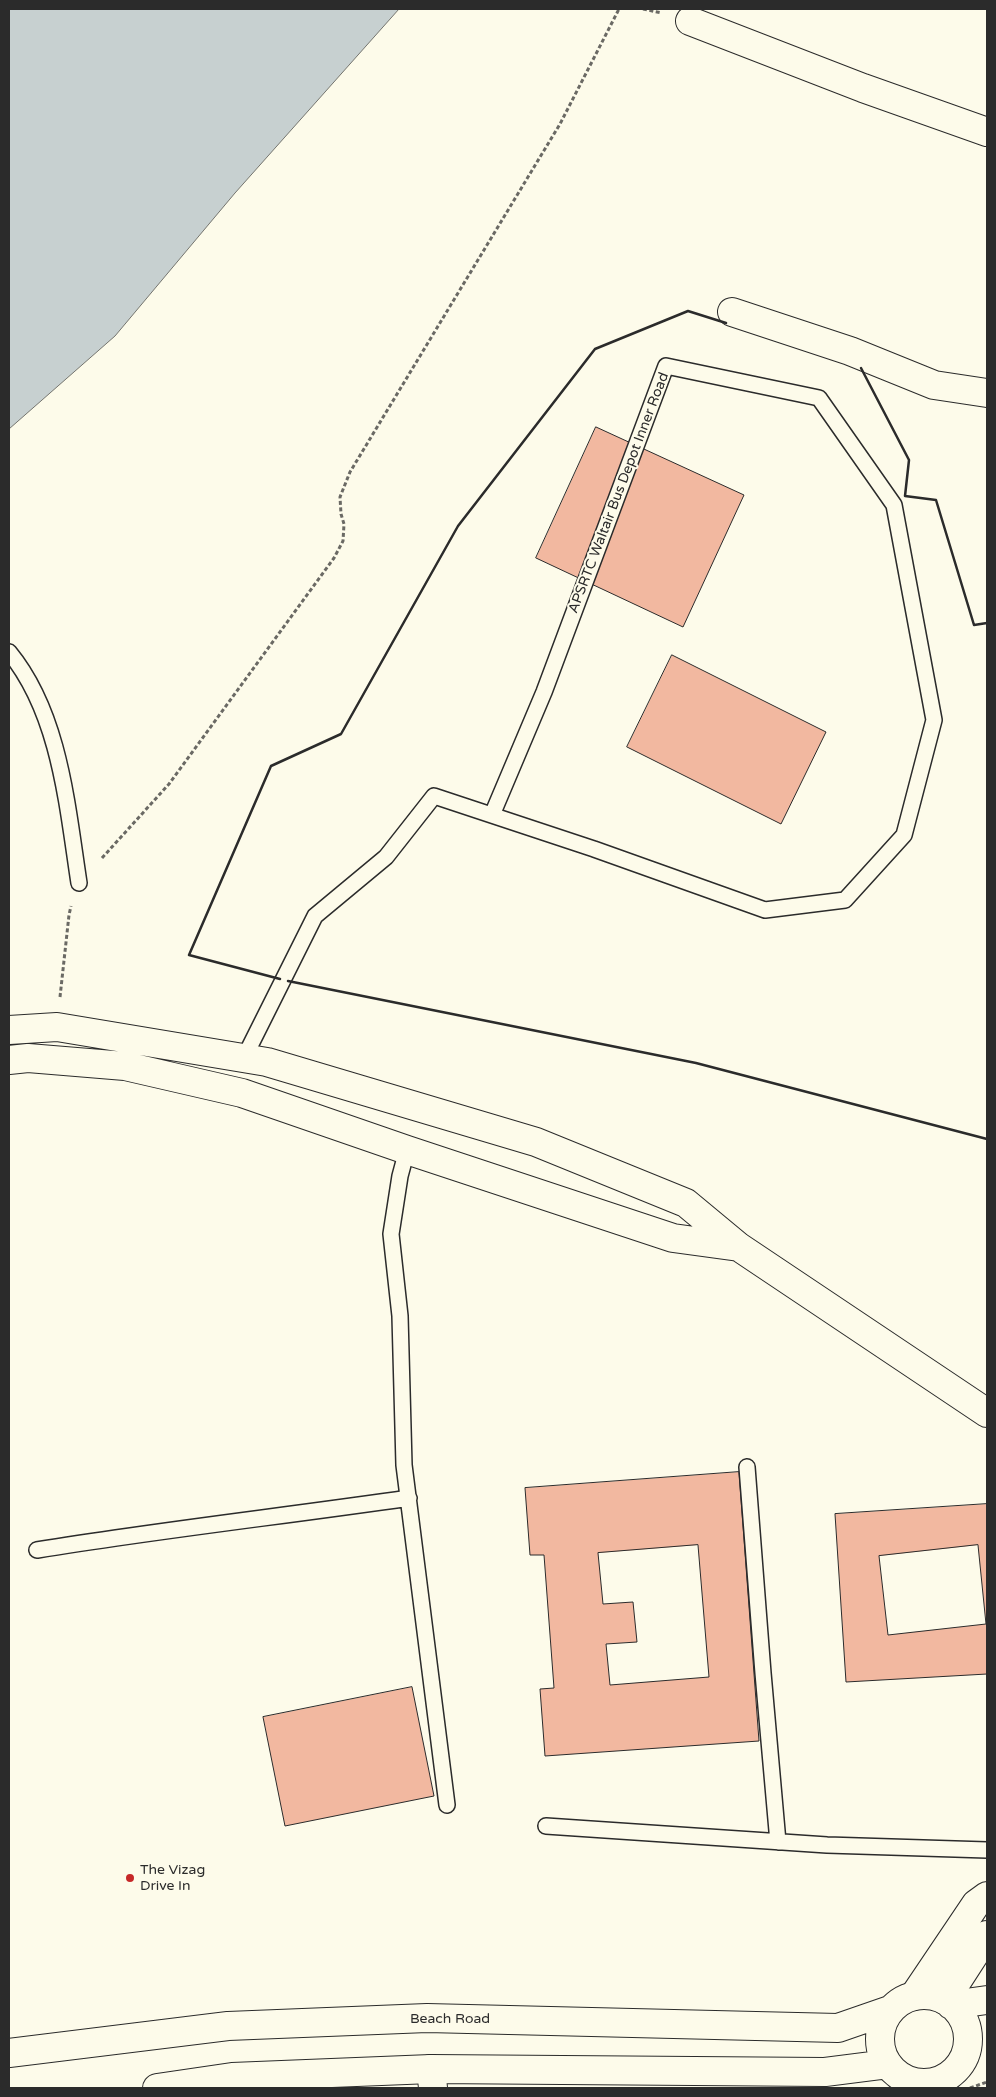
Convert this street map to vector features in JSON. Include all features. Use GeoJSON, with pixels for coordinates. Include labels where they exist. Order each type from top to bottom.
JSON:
{"type":"FeatureCollection","features":[{"type":"Feature","properties":{"kind":"street"},"geometry":{"type":"LineString","coordinates":[[690,21],[863,88],[987,132]]}},
{"type":"Feature","properties":{"kind":"street"},"geometry":{"type":"LineString","coordinates":[[732,312],[850,351],[934,385],[987,393]]}},
{"type":"Feature","properties":{"kind":"street"},"geometry":{"type":"LineString","coordinates":[[9,1030],[57,1027],[267,1062],[536,1142],[686,1203],[739,1248],[987,1413]]}},
{"type":"Feature","properties":{"kind":"street"},"geometry":{"type":"LineString","coordinates":[[9,1060],[28,1058],[134,1068],[242,1093],[673,1238],[739,1248]]}},
{"type":"Feature","properties":{"kind":"street"},"geometry":{"type":"LineString","coordinates":[[914,1996],[976,1904],[987,1896]]}},
{"type":"Feature","properties":{"kind":"street"},"geometry":{"type":"LineString","coordinates":[[948,2002],[987,1935]]}},
{"type":"Feature","properties":{"kind":"street"},"geometry":{"type":"LineString","coordinates":[[889,2074],[881,2046],[881,2028],[890,2010],[897,2004],[914,1996],[924,1995],[948,2002],[987,2000]]}},
{"type":"Feature","properties":{"kind":"street"},"geometry":{"type":"LineString","coordinates":[[157,2088],[232,2077],[432,2079],[825,2072],[889,2074],[909,2081],[930,2085],[955,2071],[977,2045],[967,2031],[962,2016],[948,2002]]}},
{"type":"Feature","properties":{"kind":"street","name":"Beach Road"},"geometry":{"type":"LineString","coordinates":[[9,2053],[228,2026],[427,2018],[838,2028],[890,2010]]}},
{"type":"Feature","properties":{"kind":"lane","name":"APSRTC Waltair Bus Depot Inner Road"},"geometry":{"type":"LineString","coordinates":[[244,1058],[315,916],[386,856],[434,796],[765,910],[845,900],[904,835],[934,720],[894,505],[819,398],[666,366],[544,692],[492,815]]}},
{"type":"Feature","properties":{"kind":"lane"},"geometry":{"type":"LineString","coordinates":[[9,652],[21,666],[46,716],[65,797],[79,883]]}},
{"type":"Feature","properties":{"kind":"lane"},"geometry":{"type":"LineString","coordinates":[[407,1150],[400,1176],[391,1234],[400,1316],[404,1465],[447,1805]]}},
{"type":"Feature","properties":{"kind":"lane"},"geometry":{"type":"LineString","coordinates":[[748,1467],[762,1673],[778,1842]]}},
{"type":"Feature","properties":{"kind":"lane"},"geometry":{"type":"LineString","coordinates":[[36,1550],[180,1528],[286,1516],[409,1498]]}},
{"type":"Feature","properties":{"kind":"lane"},"geometry":{"type":"LineString","coordinates":[[546,1826],[827,1845],[987,1850]]}},
{"type":"Feature","properties":{"kind":"path"},"geometry":{"type":"LineString","coordinates":[[57,1027],[69,915],[79,883],[169,784],[334,558],[343,541],[344,524],[341,514],[340,497],[350,472],[560,124],[619,9]]}},
{"type":"Feature","properties":{"kind":"path"},"geometry":{"type":"LineString","coordinates":[[970,2088],[987,2082]]}},
{"type":"Feature","properties":{"kind":"shaded area"},"geometry":{"type":"Polygon","coordinates":[[[9,9],[399,9],[235,193],[115,336],[9,429],[9,9]]]}},
{"type":"Feature","properties":{"kind":"building"},"geometry":{"type":"Polygon","coordinates":[[[596,427],[744,495],[683,627],[536,558],[596,427]]]}},
{"type":"Feature","properties":{"kind":"building"},"geometry":{"type":"Polygon","coordinates":[[[672,655],[826,732],[781,824],[627,747],[672,655]]]}},
{"type":"Feature","properties":{"kind":"building"},"geometry":{"type":"Polygon","coordinates":[[[739,1472],[759,1741],[545,1756],[540,1689],[554,1688],[544,1555],[530,1555],[525,1488],[739,1472]],[[698,1545],[598,1553],[603,1604],[633,1602],[637,1642],[606,1644],[610,1685],[709,1677],[698,1545]]]}},
{"type":"Feature","properties":{"kind":"building"},"geometry":{"type":"Polygon","coordinates":[[[987,1504],[987,1674],[846,1682],[835,1514],[987,1504]],[[978,1545],[879,1556],[888,1635],[986,1624],[978,1545]]]}},
{"type":"Feature","properties":{"kind":"building"},"geometry":{"type":"Polygon","coordinates":[[[412,1687],[434,1796],[285,1826],[263,1717],[412,1687]]]}},
{"type":"Feature","properties":{"kind":"wall"},"geometry":{"type":"LineString","coordinates":[[280,979],[189,955],[271,766],[341,734],[458,526],[595,349],[688,311],[726,323]]}},
{"type":"Feature","properties":{"kind":"wall"},"geometry":{"type":"LineString","coordinates":[[861,368],[909,460],[905,496],[936,500],[974,625],[987,623]]}},
{"type":"Feature","properties":{"kind":"wall"},"geometry":{"type":"LineString","coordinates":[[288,981],[696,1063],[987,1139]]}},
{"type":"Feature","properties":{"kind":"place","name":"The Vizag Drive In"},"geometry":{"type":"Point","coordinates":[130,1878]}}]}
